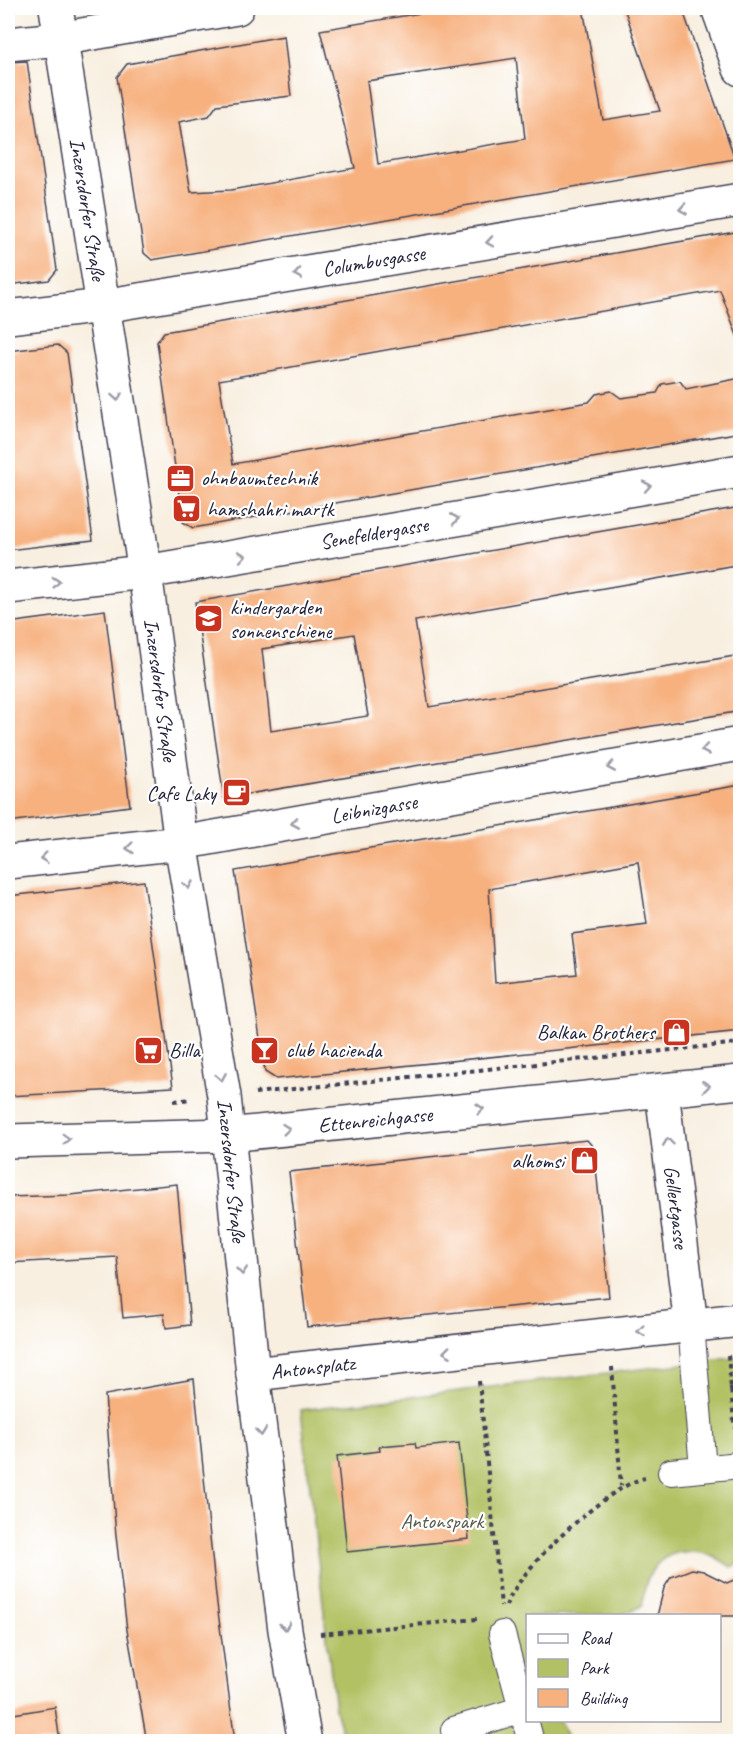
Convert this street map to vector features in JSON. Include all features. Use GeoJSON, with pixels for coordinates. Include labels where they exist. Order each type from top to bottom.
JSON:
{"type":"FeatureCollection","features":[{"type":"Feature","properties":{"kind":"street"},"geometry":{"type":"LineString","coordinates":[[8,44],[58,23],[237,8]]}},
{"type":"Feature","properties":{"kind":"street"},"geometry":{"type":"LineString","coordinates":[[718,8],[741,69]]}},
{"type":"Feature","properties":{"kind":"street","name":"Inzersdorfer Straße"},"geometry":{"type":"LineString","coordinates":[[58,23],[145,573],[180,843],[224,1096],[254,1374]]}},
{"type":"Feature","properties":{"kind":"street","name":"Columbusgasse"},"geometry":{"type":"LineString","coordinates":[[8,317],[103,306],[741,200]]}},
{"type":"Feature","properties":{"kind":"street","name":"Senefeldergasse"},"geometry":{"type":"LineString","coordinates":[[8,587],[145,573],[741,471]]}},
{"type":"Feature","properties":{"kind":"street","name":"Leibnizgasse"},"geometry":{"type":"LineString","coordinates":[[8,862],[180,843],[741,744]]}},
{"type":"Feature","properties":{"kind":"street","name":"Ettenreichgasse"},"geometry":{"type":"LineString","coordinates":[[8,1141],[228,1135],[741,1082]]}},
{"type":"Feature","properties":{"kind":"street","name":"Gellertgasse"},"geometry":{"type":"LineString","coordinates":[[662,1091],[691,1325]]}},
{"type":"Feature","properties":{"kind":"street"},"geometry":{"type":"LineString","coordinates":[[691,1325],[703,1469]]}},
{"type":"Feature","properties":{"kind":"street","name":"Antonsplatz"},"geometry":{"type":"LineString","coordinates":[[305,1742],[286,1637],[254,1374],[691,1325],[734,1333]]}},
{"type":"Feature","properties":{"kind":"street"},"geometry":{"type":"LineString","coordinates":[[671,1472],[741,1465]]}},
{"type":"Feature","properties":{"kind":"street"},"geometry":{"type":"LineString","coordinates":[[502,1625],[526,1721]]}},
{"type":"Feature","properties":{"kind":"street"},"geometry":{"type":"LineString","coordinates":[[454,1730],[523,1709]]}},
{"type":"Feature","properties":{"kind":"street"},"geometry":{"type":"LineString","coordinates":[[526,1722],[531,1742]]}},
{"type":"Feature","properties":{"kind":"path"},"geometry":{"type":"LineString","coordinates":[[734,1333],[734,1422],[741,1439]]}},
{"type":"Feature","properties":{"kind":"path"},"geometry":{"type":"LineString","coordinates":[[610,1334],[621,1486]]}},
{"type":"Feature","properties":{"kind":"path"},"geometry":{"type":"LineString","coordinates":[[476,1348],[502,1625]]}},
{"type":"Feature","properties":{"kind":"path"},"geometry":{"type":"LineString","coordinates":[[502,1625],[509,1596],[528,1569],[558,1538],[621,1486],[637,1479],[671,1472]]}},
{"type":"Feature","properties":{"kind":"path"},"geometry":{"type":"LineString","coordinates":[[286,1637],[502,1625]]}},
{"type":"Feature","properties":{"kind":"green space","name":"Antonspark"},"geometry":{"type":"Polygon","coordinates":[[[740,1357],[740,1563],[731,1567],[700,1553],[677,1553],[658,1564],[650,1574],[645,1585],[642,1606],[622,1614],[526,1614],[526,1722],[560,1722],[568,1741],[344,1741],[335,1709],[301,1410],[740,1357]]]}},
{"type":"Feature","properties":{"kind":"building"},"geometry":{"type":"Polygon","coordinates":[[[450,8],[583,8],[603,120],[660,111],[624,8],[682,8],[735,159],[152,260],[144,253],[117,77],[127,64],[284,36],[291,96],[217,105],[209,116],[179,122],[191,192],[231,190],[355,168],[320,30],[450,8]],[[516,58],[367,81],[378,164],[525,139],[516,58]]]}},
{"type":"Feature","properties":{"kind":"building"},"geometry":{"type":"Polygon","coordinates":[[[27,61],[57,270],[49,280],[8,285],[8,62],[27,61]]]}},
{"type":"Feature","properties":{"kind":"building"},"geometry":{"type":"Polygon","coordinates":[[[741,231],[741,337],[738,338],[720,290],[219,380],[233,464],[589,402],[596,394],[611,391],[621,398],[657,393],[662,384],[680,381],[686,389],[741,378],[741,432],[193,528],[183,522],[157,342],[164,332],[741,231]]]}},
{"type":"Feature","properties":{"kind":"building"},"geometry":{"type":"Polygon","coordinates":[[[58,345],[67,353],[93,540],[8,550],[8,351],[58,345]]]}},
{"type":"Feature","properties":{"kind":"building"},"geometry":{"type":"Polygon","coordinates":[[[741,507],[741,564],[415,621],[429,707],[741,655],[741,711],[224,798],[195,602],[741,507]],[[354,634],[262,649],[271,731],[368,716],[354,634]]]}},
{"type":"Feature","properties":{"kind":"building"},"geometry":{"type":"Polygon","coordinates":[[[105,610],[130,806],[8,822],[8,623],[105,610]]]}},
{"type":"Feature","properties":{"kind":"building"},"geometry":{"type":"Polygon","coordinates":[[[741,785],[741,1031],[276,1079],[265,1072],[235,871],[741,785]],[[638,862],[489,889],[495,983],[577,974],[572,934],[647,924],[638,862]]]}},
{"type":"Feature","properties":{"kind":"building"},"geometry":{"type":"Polygon","coordinates":[[[144,881],[173,1087],[8,1096],[8,896],[144,881]]]}},
{"type":"Feature","properties":{"kind":"building"},"geometry":{"type":"Polygon","coordinates":[[[587,1140],[594,1148],[609,1297],[307,1327],[289,1172],[587,1140]]]}},
{"type":"Feature","properties":{"kind":"building"},"geometry":{"type":"Polygon","coordinates":[[[177,1184],[190,1325],[166,1328],[164,1314],[123,1318],[117,1257],[8,1263],[8,1197],[70,1195],[177,1184]]]}},
{"type":"Feature","properties":{"kind":"building"},"geometry":{"type":"Polygon","coordinates":[[[194,1379],[216,1596],[235,1742],[147,1742],[127,1630],[116,1536],[105,1395],[194,1379]]]}},
{"type":"Feature","properties":{"kind":"building"},"geometry":{"type":"Polygon","coordinates":[[[415,1443],[416,1448],[459,1443],[469,1539],[347,1552],[337,1456],[380,1451],[379,1446],[415,1443]]]}},
{"type":"Feature","properties":{"kind":"building"},"geometry":{"type":"Polygon","coordinates":[[[692,1569],[703,1571],[727,1583],[741,1577],[741,1616],[658,1614],[664,1588],[671,1577],[692,1569]]]}},
{"type":"Feature","properties":{"kind":"building"},"geometry":{"type":"Polygon","coordinates":[[[55,1707],[60,1742],[8,1742],[8,1715],[55,1707]]]}},
{"type":"Feature","properties":{"kind":"place","name":"ohnbaumtechnik"},"geometry":{"type":"Point","coordinates":[180,478]}},
{"type":"Feature","properties":{"kind":"place","name":"hamshahri martk"},"geometry":{"type":"Point","coordinates":[186,509]}},
{"type":"Feature","properties":{"kind":"place","name":"kindergarden sonnenschiene"},"geometry":{"type":"Point","coordinates":[209,619]}},
{"type":"Feature","properties":{"kind":"place","name":"Cafe Laky"},"geometry":{"type":"Point","coordinates":[237,793]}},
{"type":"Feature","properties":{"kind":"place","name":"Balkan Brothers"},"geometry":{"type":"Point","coordinates":[676,1032]}},
{"type":"Feature","properties":{"kind":"place","name":"Billa"},"geometry":{"type":"Point","coordinates":[148,1050]}},
{"type":"Feature","properties":{"kind":"place","name":"club hacienda"},"geometry":{"type":"Point","coordinates":[265,1050]}},
{"type":"Feature","properties":{"kind":"place","name":"alhomsi"},"geometry":{"type":"Point","coordinates":[585,1161]}}]}
